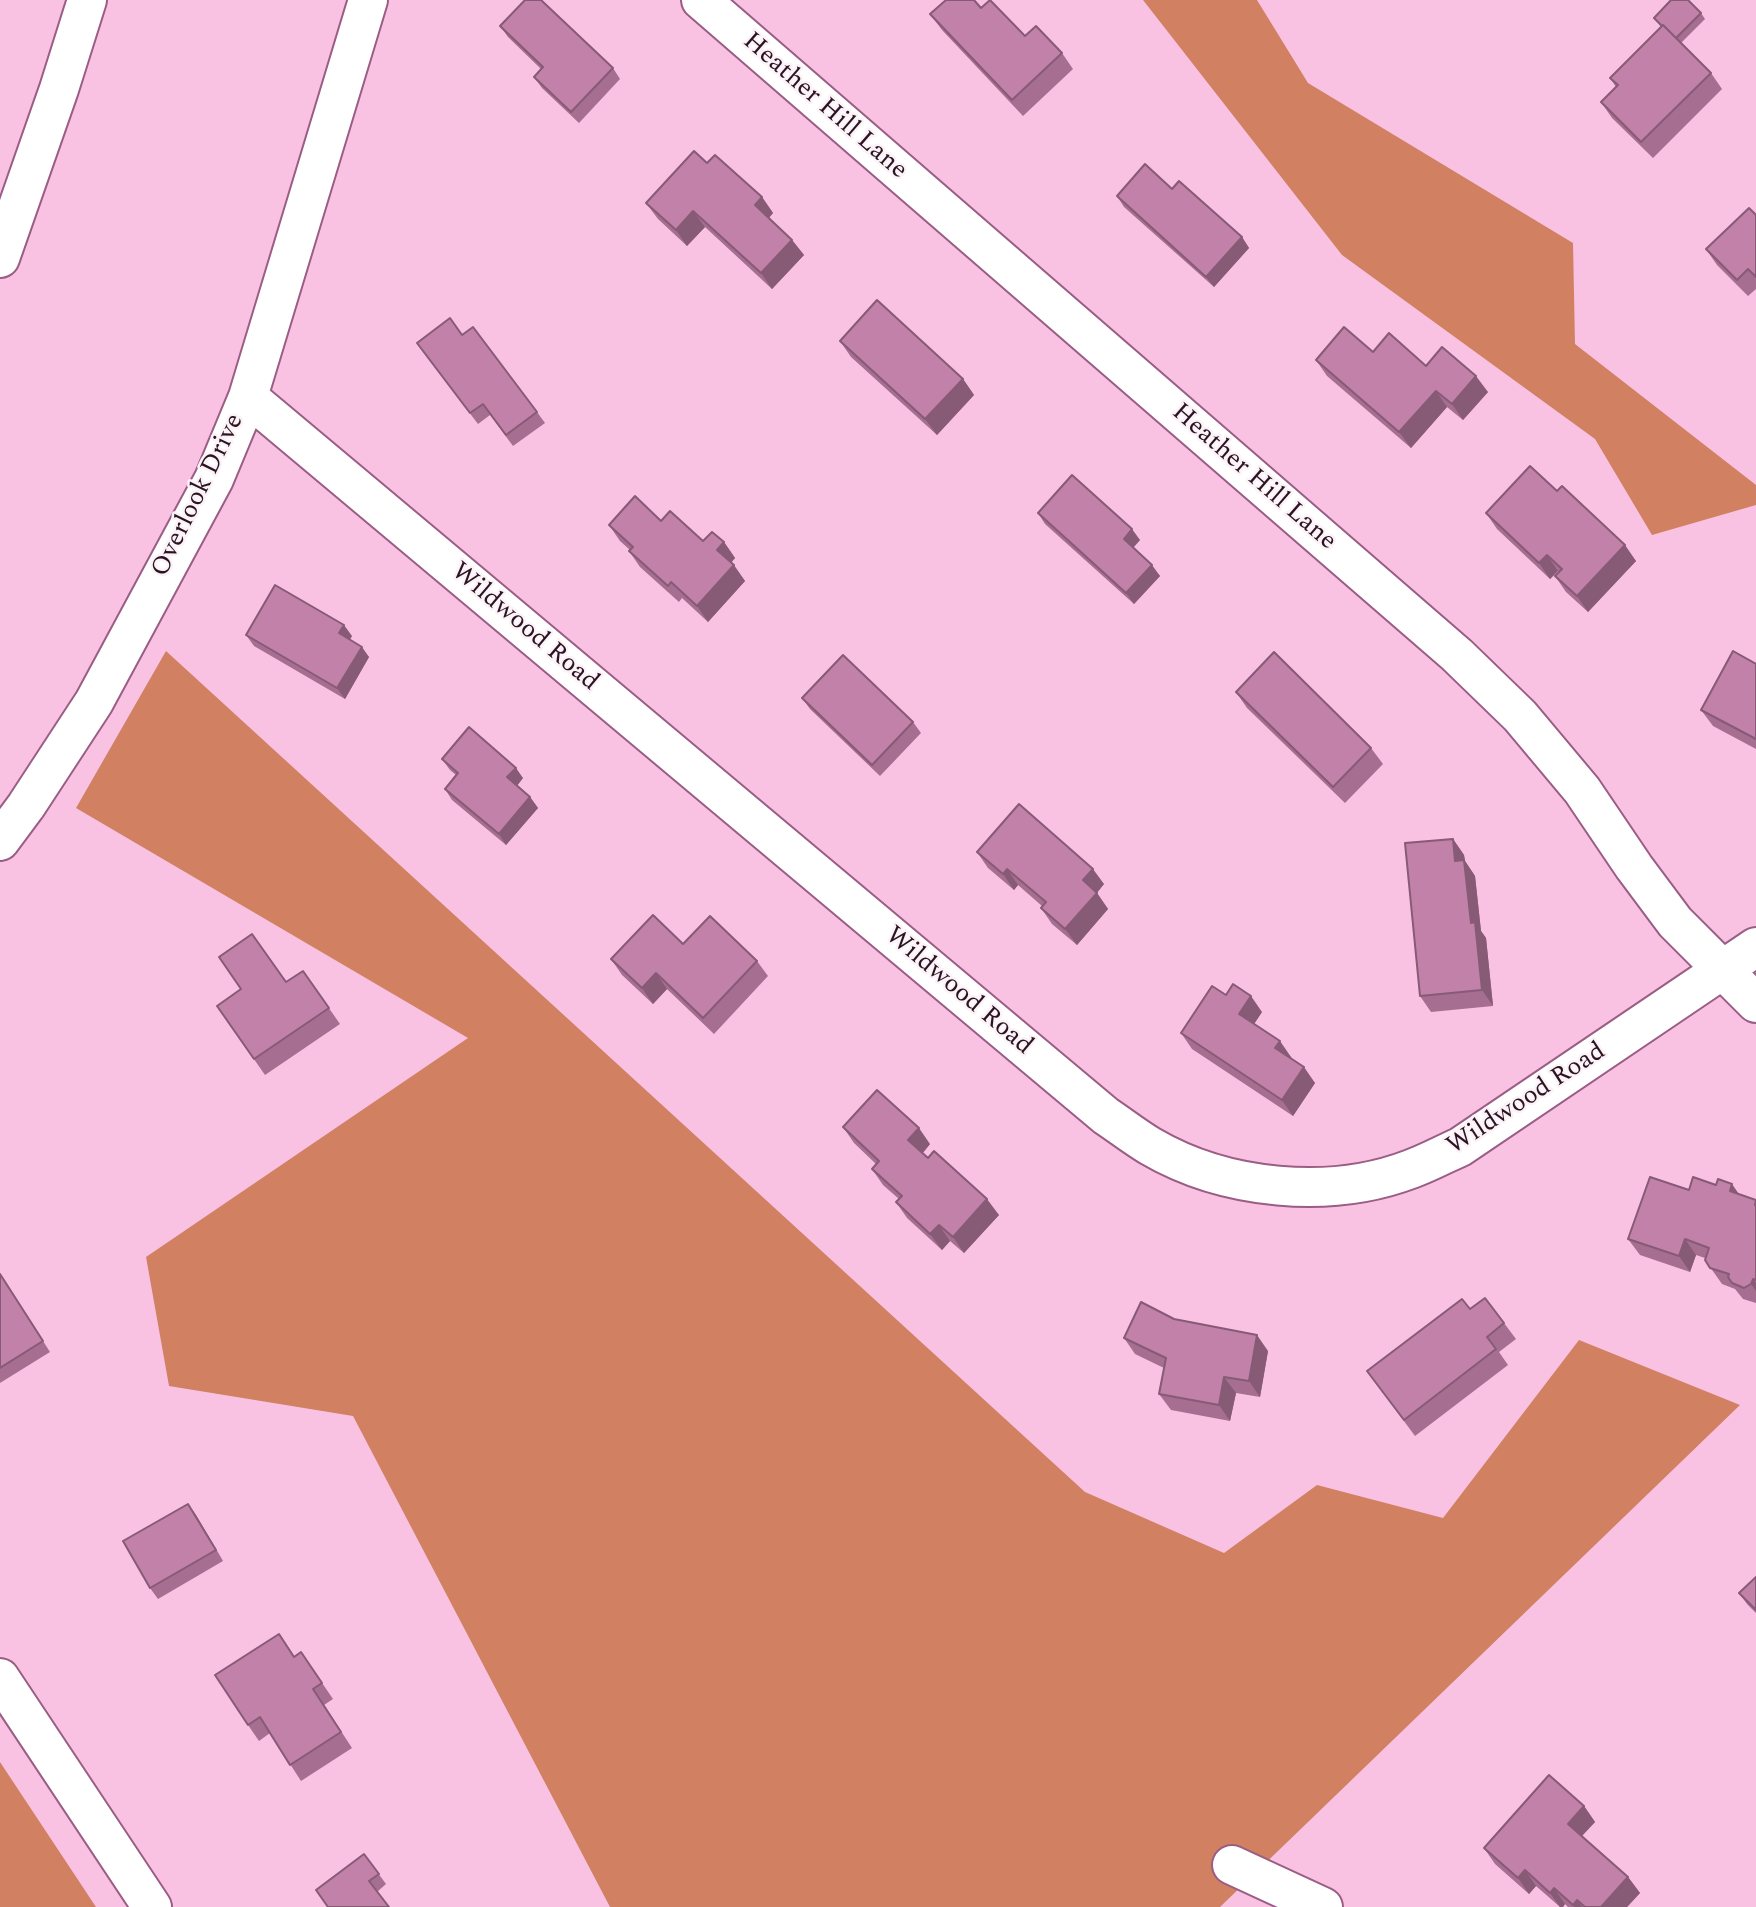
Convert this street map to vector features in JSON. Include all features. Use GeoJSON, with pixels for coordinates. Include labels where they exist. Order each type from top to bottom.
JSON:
{"type":"FeatureCollection","features":[{"type":"Feature","properties":{"kind":"main road"},"geometry":{"type":"LineString","coordinates":[[0,258],[87,0]]}},
{"type":"Feature","properties":{"kind":"main road","name":"Overlook Drive"},"geometry":{"type":"LineString","coordinates":[[0,841],[94,702],[214,479],[248,397],[368,0]]}},
{"type":"Feature","properties":{"kind":"main road","name":"Heather Hill Lane"},"geometry":{"type":"LineString","coordinates":[[701,0],[1457,655],[1529,727],[1582,790],[1675,922],[1756,1003]]}},
{"type":"Feature","properties":{"kind":"main road","name":"Wildwood Road"},"geometry":{"type":"LineString","coordinates":[[248,397],[1106,1116],[1152,1147],[1203,1170],[1251,1182],[1300,1187],[1355,1183],[1409,1170],[1460,1147],[1756,947]]}},
{"type":"Feature","properties":{"kind":"main road"},"geometry":{"type":"LineString","coordinates":[[4,1689],[152,1907]]}},
{"type":"Feature","properties":{"kind":"main road"},"geometry":{"type":"LineString","coordinates":[[1231,1865],[1323,1907]]}},
{"type":"Feature","properties":{"kind":"shaded area"},"geometry":{"type":"Polygon","coordinates":[[[1143,0],[1257,0],[1308,83],[1573,243],[1575,344],[1756,485],[1756,505],[1652,535],[1595,439],[1342,255],[1143,0]]]}},
{"type":"Feature","properties":{"kind":"shaded area"},"geometry":{"type":"Polygon","coordinates":[[[166,651],[1085,1492],[1224,1553],[1317,1485],[1443,1518],[1579,1340],[1740,1405],[1220,1907],[610,1907],[353,1416],[169,1386],[146,1257],[468,1038],[76,808],[166,651]]]}},
{"type":"Feature","properties":{"kind":"shaded area"},"geometry":{"type":"Polygon","coordinates":[[[0,1762],[96,1907],[0,1907],[0,1762]]]}},
{"type":"Feature","properties":{"kind":"building"},"geometry":{"type":"Polygon","coordinates":[[[525,0],[541,0],[613,68],[571,112],[534,77],[543,67],[500,26],[525,0]]]}},
{"type":"Feature","properties":{"kind":"building"},"geometry":{"type":"Polygon","coordinates":[[[946,0],[974,0],[981,8],[990,0],[1025,36],[1036,26],[1062,53],[1012,100],[930,14],[946,0]]]}},
{"type":"Feature","properties":{"kind":"building"},"geometry":{"type":"Polygon","coordinates":[[[1671,0],[1688,0],[1701,13],[1676,38],[1654,18],[1671,0]]]}},
{"type":"Feature","properties":{"kind":"building"},"geometry":{"type":"Polygon","coordinates":[[[1663,25],[1711,73],[1641,142],[1601,102],[1618,85],[1610,78],[1663,25]]]}},
{"type":"Feature","properties":{"kind":"building"},"geometry":{"type":"Polygon","coordinates":[[[694,151],[707,163],[715,155],[762,197],[755,205],[792,240],[761,273],[693,211],[676,230],[646,203],[694,151]]]}},
{"type":"Feature","properties":{"kind":"building"},"geometry":{"type":"Polygon","coordinates":[[[1145,164],[1172,189],[1179,181],[1242,237],[1206,277],[1117,196],[1145,164]]]}},
{"type":"Feature","properties":{"kind":"building"},"geometry":{"type":"Polygon","coordinates":[[[1749,208],[1756,215],[1756,277],[1748,269],[1737,280],[1706,249],[1749,208]]]}},
{"type":"Feature","properties":{"kind":"building"},"geometry":{"type":"Polygon","coordinates":[[[877,300],[963,379],[925,419],[840,341],[877,300]]]}},
{"type":"Feature","properties":{"kind":"building"},"geometry":{"type":"Polygon","coordinates":[[[450,318],[462,335],[473,327],[537,412],[506,435],[483,404],[470,413],[417,343],[450,318]]]}},
{"type":"Feature","properties":{"kind":"building"},"geometry":{"type":"Polygon","coordinates":[[[1344,327],[1373,352],[1389,333],[1426,366],[1442,347],[1476,376],[1452,404],[1436,391],[1399,432],[1316,360],[1344,327]]]}},
{"type":"Feature","properties":{"kind":"building"},"geometry":{"type":"Polygon","coordinates":[[[1530,466],[1557,491],[1562,486],[1625,545],[1577,596],[1555,576],[1562,569],[1547,555],[1539,563],[1486,513],[1530,466]]]}},
{"type":"Feature","properties":{"kind":"building"},"geometry":{"type":"Polygon","coordinates":[[[1072,475],[1132,529],[1124,539],[1152,565],[1126,593],[1038,513],[1072,475]]]}},
{"type":"Feature","properties":{"kind":"building"},"geometry":{"type":"Polygon","coordinates":[[[635,496],[661,521],[670,511],[703,541],[712,532],[724,542],[717,550],[734,565],[697,606],[671,582],[668,586],[629,551],[633,547],[609,525],[635,496]]]}},
{"type":"Feature","properties":{"kind":"building"},"geometry":{"type":"Polygon","coordinates":[[[275,585],[344,625],[339,633],[362,647],[337,688],[246,635],[275,585]]]}},
{"type":"Feature","properties":{"kind":"building"},"geometry":{"type":"Polygon","coordinates":[[[1733,651],[1756,664],[1756,739],[1701,710],[1733,651]]]}},
{"type":"Feature","properties":{"kind":"building"},"geometry":{"type":"Polygon","coordinates":[[[1274,652],[1371,748],[1333,787],[1236,692],[1274,652]]]}},
{"type":"Feature","properties":{"kind":"building"},"geometry":{"type":"Polygon","coordinates":[[[843,655],[913,722],[872,765],[802,698],[843,655]]]}},
{"type":"Feature","properties":{"kind":"building"},"geometry":{"type":"Polygon","coordinates":[[[469,727],[516,768],[507,777],[530,797],[499,834],[445,789],[458,773],[442,759],[469,727]]]}},
{"type":"Feature","properties":{"kind":"building"},"geometry":{"type":"Polygon","coordinates":[[[1019,804],[1093,869],[1083,880],[1097,893],[1065,929],[1041,908],[1046,902],[1007,869],[1003,874],[977,852],[1019,804]]]}},
{"type":"Feature","properties":{"kind":"building"},"geometry":{"type":"Polygon","coordinates":[[[1453,839],[1455,861],[1464,860],[1471,923],[1475,922],[1482,990],[1420,996],[1405,843],[1453,839]]]}},
{"type":"Feature","properties":{"kind":"building"},"geometry":{"type":"Polygon","coordinates":[[[653,915],[683,944],[710,916],[757,961],[703,1018],[656,973],[642,988],[611,959],[653,915]]]}},
{"type":"Feature","properties":{"kind":"building"},"geometry":{"type":"Polygon","coordinates":[[[252,934],[286,982],[303,971],[329,1008],[254,1059],[217,1006],[241,989],[219,957],[252,934]]]}},
{"type":"Feature","properties":{"kind":"building"},"geometry":{"type":"Polygon","coordinates":[[[1233,984],[1251,996],[1239,1014],[1280,1041],[1275,1048],[1304,1067],[1282,1100],[1181,1033],[1212,986],[1226,995],[1233,984]]]}},
{"type":"Feature","properties":{"kind":"building"},"geometry":{"type":"Polygon","coordinates":[[[877,1090],[919,1128],[908,1140],[928,1158],[934,1151],[987,1199],[953,1237],[939,1225],[930,1234],[896,1202],[902,1196],[872,1169],[879,1161],[843,1127],[877,1090]]]}},
{"type":"Feature","properties":{"kind":"building"},"geometry":{"type":"Polygon","coordinates":[[[1650,1177],[1689,1190],[1693,1177],[1716,1185],[1718,1179],[1732,1184],[1730,1191],[1756,1200],[1756,1280],[1753,1279],[1751,1284],[1744,1288],[1732,1283],[1729,1274],[1710,1268],[1705,1260],[1709,1248],[1685,1239],[1679,1256],[1628,1239],[1650,1177]]]}},
{"type":"Feature","properties":{"kind":"building"},"geometry":{"type":"Polygon","coordinates":[[[0,1274],[43,1341],[0,1368],[0,1274]]]}},
{"type":"Feature","properties":{"kind":"building"},"geometry":{"type":"Polygon","coordinates":[[[1485,1298],[1504,1323],[1487,1337],[1496,1349],[1404,1420],[1367,1371],[1462,1299],[1470,1309],[1485,1298]]]}},
{"type":"Feature","properties":{"kind":"building"},"geometry":{"type":"Polygon","coordinates":[[[1141,1302],[1174,1319],[1257,1335],[1249,1381],[1224,1377],[1219,1405],[1159,1394],[1166,1358],[1124,1338],[1141,1302]]]}},
{"type":"Feature","properties":{"kind":"building"},"geometry":{"type":"Polygon","coordinates":[[[188,1504],[216,1550],[150,1588],[123,1541],[188,1504]]]}},
{"type":"Feature","properties":{"kind":"building"},"geometry":{"type":"Polygon","coordinates":[[[1756,1577],[1756,1610],[1739,1593],[1756,1577]]]}},
{"type":"Feature","properties":{"kind":"building"},"geometry":{"type":"Polygon","coordinates":[[[279,1634],[294,1657],[301,1652],[322,1683],[313,1689],[341,1732],[290,1765],[260,1717],[248,1725],[215,1675],[279,1634]]]}},
{"type":"Feature","properties":{"kind":"building"},"geometry":{"type":"Polygon","coordinates":[[[1549,1775],[1584,1806],[1568,1824],[1628,1877],[1601,1907],[1585,1907],[1577,1900],[1573,1905],[1554,1888],[1550,1893],[1525,1870],[1518,1878],[1484,1848],[1549,1775]]]}},
{"type":"Feature","properties":{"kind":"building"},"geometry":{"type":"Polygon","coordinates":[[[364,1854],[379,1874],[369,1881],[389,1907],[328,1907],[316,1890],[364,1854]]]}}]}
